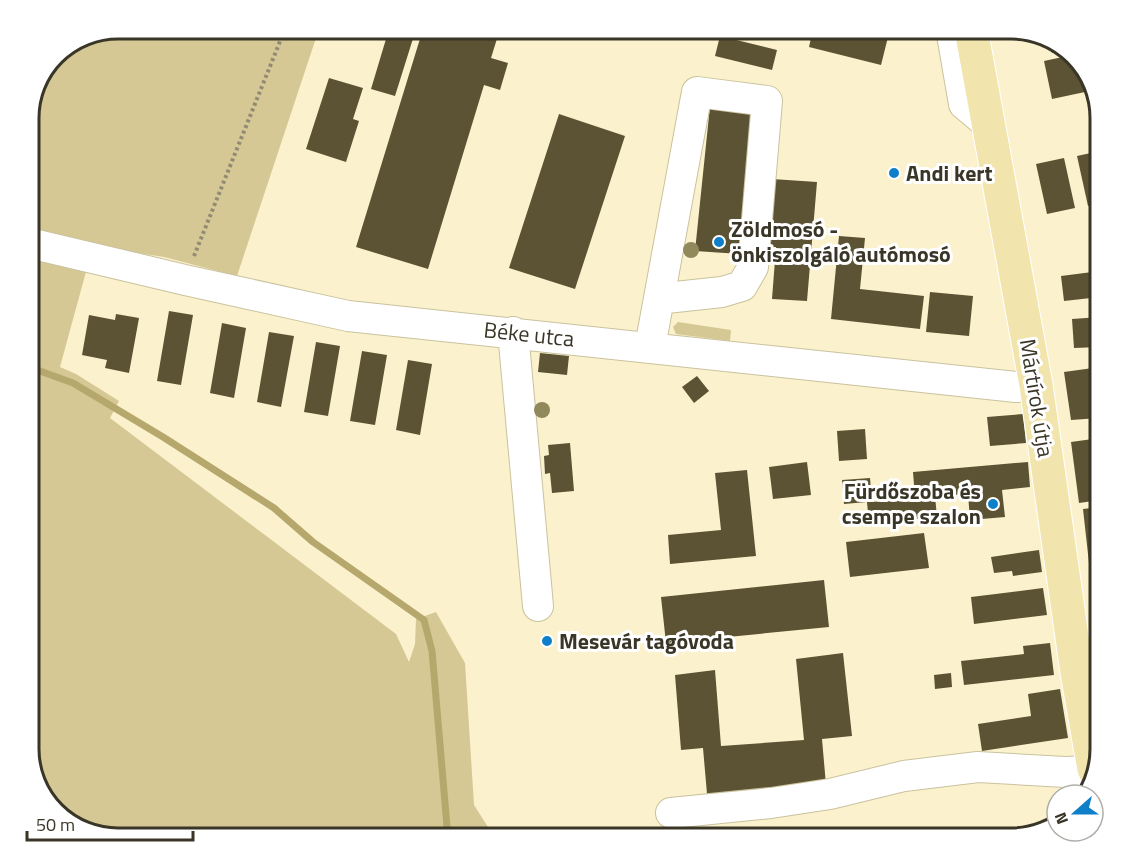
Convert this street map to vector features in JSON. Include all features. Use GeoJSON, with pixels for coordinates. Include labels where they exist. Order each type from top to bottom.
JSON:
{"type":"FeatureCollection","features":[{"type":"Feature","properties":{"kind":"main road","name":"Mártírok útja"},"geometry":{"type":"LineString","coordinates":[[973,39],[1036,385],[1090,746]]}},
{"type":"Feature","properties":{"kind":"street"},"geometry":{"type":"LineString","coordinates":[[953,39],[964,104],[989,124]]}},
{"type":"Feature","properties":{"kind":"street"},"geometry":{"type":"LineString","coordinates":[[650,347],[697,92],[767,101],[753,267],[742,286],[722,292],[666,298],[658,304]]}},
{"type":"Feature","properties":{"kind":"street","name":"Béke utca"},"geometry":{"type":"LineString","coordinates":[[39,245],[348,316],[1016,387],[1036,385]]}},
{"type":"Feature","properties":{"kind":"street"},"geometry":{"type":"LineString","coordinates":[[513,332],[538,606]]}},
{"type":"Feature","properties":{"kind":"street"},"geometry":{"type":"LineString","coordinates":[[671,813],[771,803],[830,794],[904,776],[978,767],[1065,772],[1087,771]]}},
{"type":"Feature","properties":{"kind":"path"},"geometry":{"type":"LineString","coordinates":[[185,280],[281,39]]}},
{"type":"Feature","properties":{"kind":"shaded area"},"geometry":{"type":"Polygon","coordinates":[[[118,39],[316,39],[237,276],[164,257],[93,246],[60,367],[76,374],[119,401],[110,418],[396,634],[409,662],[415,644],[416,619],[436,612],[465,663],[474,805],[488,827],[118,828],[93,824],[78,817],[62,805],[47,784],[39,754],[39,113],[47,83],[55,70],[78,50],[93,43],[118,39]]]}},
{"type":"Feature","properties":{"kind":"shaded area"},"geometry":{"type":"Polygon","coordinates":[[[678,322],[731,330],[730,341],[676,334],[673,327],[678,322]]]}},
{"type":"Feature","properties":{"kind":"building"},"geometry":{"type":"Polygon","coordinates":[[[386,39],[413,39],[395,96],[371,89],[386,39]]]}},
{"type":"Feature","properties":{"kind":"building"},"geometry":{"type":"Polygon","coordinates":[[[420,39],[497,39],[491,58],[508,63],[500,90],[484,85],[428,269],[356,247],[420,39]]]}},
{"type":"Feature","properties":{"kind":"building"},"geometry":{"type":"Polygon","coordinates":[[[719,39],[732,39],[777,50],[772,70],[715,56],[719,39]]]}},
{"type":"Feature","properties":{"kind":"building"},"geometry":{"type":"Polygon","coordinates":[[[811,39],[888,39],[881,65],[809,47],[811,39]]]}},
{"type":"Feature","properties":{"kind":"building"},"geometry":{"type":"Polygon","coordinates":[[[1062,57],[1074,70],[1085,92],[1052,99],[1044,61],[1062,57]]]}},
{"type":"Feature","properties":{"kind":"building"},"geometry":{"type":"Polygon","coordinates":[[[329,78],[363,88],[353,119],[359,121],[346,162],[306,149],[329,78]]]}},
{"type":"Feature","properties":{"kind":"building"},"geometry":{"type":"Polygon","coordinates":[[[710,106],[754,111],[740,254],[695,251],[710,106]]]}},
{"type":"Feature","properties":{"kind":"building"},"geometry":{"type":"Polygon","coordinates":[[[559,114],[625,136],[575,289],[509,268],[559,114]]]}},
{"type":"Feature","properties":{"kind":"building"},"geometry":{"type":"Polygon","coordinates":[[[1090,153],[1090,206],[1088,206],[1077,156],[1090,153]]]}},
{"type":"Feature","properties":{"kind":"building"},"geometry":{"type":"Polygon","coordinates":[[[1064,158],[1075,208],[1047,214],[1036,164],[1064,158]]]}},
{"type":"Feature","properties":{"kind":"building"},"geometry":{"type":"Polygon","coordinates":[[[772,179],[817,182],[807,301],[772,299],[776,247],[767,247],[772,179]]]}},
{"type":"Feature","properties":{"kind":"building"},"geometry":{"type":"Polygon","coordinates":[[[839,236],[865,238],[860,289],[924,296],[920,329],[831,319],[839,236]]]}},
{"type":"Feature","properties":{"kind":"building"},"geometry":{"type":"Polygon","coordinates":[[[1090,272],[1090,298],[1064,301],[1061,276],[1090,272]]]}},
{"type":"Feature","properties":{"kind":"building"},"geometry":{"type":"Polygon","coordinates":[[[930,292],[973,296],[969,336],[926,332],[930,292]]]}},
{"type":"Feature","properties":{"kind":"building"},"geometry":{"type":"Polygon","coordinates":[[[169,311],[193,315],[181,385],[157,381],[169,311]]]}},
{"type":"Feature","properties":{"kind":"building"},"geometry":{"type":"Polygon","coordinates":[[[116,314],[139,318],[129,373],[105,368],[107,360],[82,355],[89,315],[115,320],[116,314]]]}},
{"type":"Feature","properties":{"kind":"building"},"geometry":{"type":"Polygon","coordinates":[[[1090,318],[1090,347],[1074,348],[1072,319],[1090,318]]]}},
{"type":"Feature","properties":{"kind":"building"},"geometry":{"type":"Polygon","coordinates":[[[222,323],[246,328],[234,398],[210,393],[222,323]]]}},
{"type":"Feature","properties":{"kind":"building"},"geometry":{"type":"Polygon","coordinates":[[[269,332],[294,336],[281,407],[257,402],[269,332]]]}},
{"type":"Feature","properties":{"kind":"building"},"geometry":{"type":"Polygon","coordinates":[[[316,342],[340,346],[328,416],[304,412],[316,342]]]}},
{"type":"Feature","properties":{"kind":"building"},"geometry":{"type":"Polygon","coordinates":[[[362,351],[387,355],[375,425],[350,421],[362,351]]]}},
{"type":"Feature","properties":{"kind":"building"},"geometry":{"type":"Polygon","coordinates":[[[540,353],[569,356],[567,375],[538,372],[540,353]]]}},
{"type":"Feature","properties":{"kind":"building"},"geometry":{"type":"Polygon","coordinates":[[[408,360],[432,364],[420,435],[396,430],[408,360]]]}},
{"type":"Feature","properties":{"kind":"building"},"geometry":{"type":"Polygon","coordinates":[[[1090,368],[1090,419],[1071,420],[1064,372],[1090,368]]]}},
{"type":"Feature","properties":{"kind":"building"},"geometry":{"type":"Polygon","coordinates":[[[697,376],[709,391],[694,403],[682,387],[697,376]]]}},
{"type":"Feature","properties":{"kind":"building"},"geometry":{"type":"Polygon","coordinates":[[[1023,414],[1026,443],[990,446],[987,417],[1023,414]]]}},
{"type":"Feature","properties":{"kind":"building"},"geometry":{"type":"Polygon","coordinates":[[[865,429],[867,459],[839,461],[837,431],[865,429]]]}},
{"type":"Feature","properties":{"kind":"building"},"geometry":{"type":"Polygon","coordinates":[[[1090,439],[1090,501],[1079,503],[1071,442],[1090,439]]]}},
{"type":"Feature","properties":{"kind":"building"},"geometry":{"type":"Polygon","coordinates":[[[570,443],[574,491],[552,493],[550,473],[545,474],[544,456],[549,455],[548,445],[570,443]]]}},
{"type":"Feature","properties":{"kind":"building"},"geometry":{"type":"Polygon","coordinates":[[[807,462],[811,495],[773,499],[769,467],[807,462]]]}},
{"type":"Feature","properties":{"kind":"building"},"geometry":{"type":"Polygon","coordinates":[[[1028,462],[1030,487],[1002,490],[1005,517],[970,520],[968,494],[935,496],[937,517],[869,523],[867,502],[844,504],[842,480],[870,478],[872,502],[915,498],[913,472],[1028,462]]]}},
{"type":"Feature","properties":{"kind":"building"},"geometry":{"type":"Polygon","coordinates":[[[747,470],[756,556],[670,564],[668,535],[721,530],[715,473],[747,470]]]}},
{"type":"Feature","properties":{"kind":"building"},"geometry":{"type":"Polygon","coordinates":[[[1090,508],[1090,572],[1083,509],[1090,508]]]}},
{"type":"Feature","properties":{"kind":"building"},"geometry":{"type":"Polygon","coordinates":[[[924,533],[929,568],[850,577],[846,542],[924,533]]]}},
{"type":"Feature","properties":{"kind":"building"},"geometry":{"type":"Polygon","coordinates":[[[1039,550],[1042,572],[1013,576],[1012,571],[994,573],[991,557],[1039,550]]]}},
{"type":"Feature","properties":{"kind":"building"},"geometry":{"type":"Polygon","coordinates":[[[824,580],[829,627],[666,643],[661,597],[824,580]]]}},
{"type":"Feature","properties":{"kind":"building"},"geometry":{"type":"Polygon","coordinates":[[[1043,588],[1047,615],[974,624],[971,597],[1043,588]]]}},
{"type":"Feature","properties":{"kind":"building"},"geometry":{"type":"Polygon","coordinates":[[[1050,643],[1054,675],[964,685],[961,661],[1024,654],[1023,646],[1050,643]]]}},
{"type":"Feature","properties":{"kind":"building"},"geometry":{"type":"Polygon","coordinates":[[[843,653],[852,736],[822,739],[826,785],[707,794],[703,748],[681,750],[675,675],[715,670],[721,746],[804,740],[796,659],[843,653]]]}},
{"type":"Feature","properties":{"kind":"building"},"geometry":{"type":"Polygon","coordinates":[[[951,673],[952,687],[935,689],[934,675],[951,673]]]}},
{"type":"Feature","properties":{"kind":"building"},"geometry":{"type":"Polygon","coordinates":[[[1060,689],[1068,738],[982,751],[978,724],[1031,716],[1028,694],[1060,689]]]}},
{"type":"Feature","properties":{"kind":"waterway"},"geometry":{"type":"LineString","coordinates":[[39,371],[73,383],[274,508],[313,542],[424,620],[432,651],[447,828]]}},
{"type":"Feature","properties":{"kind":"place","name":"Andi kert"},"geometry":{"type":"Point","coordinates":[894,173]}},
{"type":"Feature","properties":{"kind":"place","name":"Zöldmosó - önkiszolgáló autómosó"},"geometry":{"type":"Point","coordinates":[719,242]}},
{"type":"Feature","properties":{"kind":"place","name":"Fürdőszoba és csempe szalon"},"geometry":{"type":"Point","coordinates":[993,504]}},
{"type":"Feature","properties":{"kind":"place","name":"Mesevár tagóvoda"},"geometry":{"type":"Point","coordinates":[547,641]}}]}
